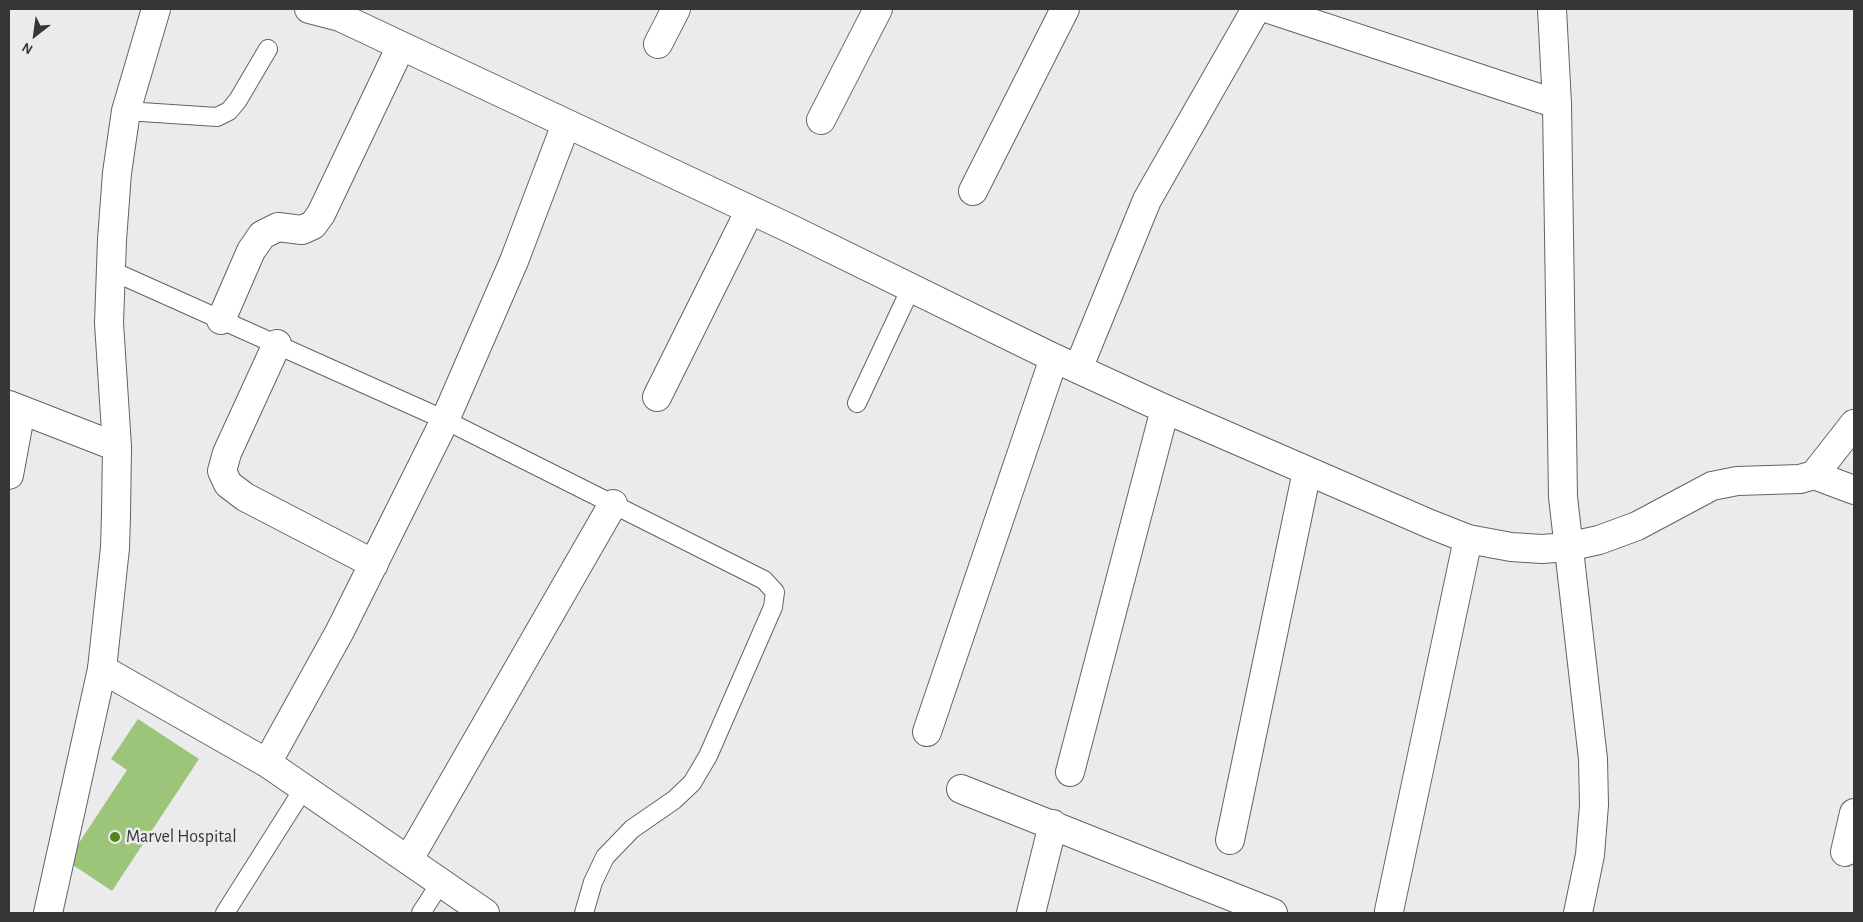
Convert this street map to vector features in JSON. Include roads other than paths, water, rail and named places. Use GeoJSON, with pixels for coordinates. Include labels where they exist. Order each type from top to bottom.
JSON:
{"type":"FeatureCollection","features":[{"type":"Feature","properties":{"kind":"street"},"geometry":{"type":"LineString","coordinates":[[48,913],[102,669],[115,548],[117,446],[109,323],[110,270],[117,173],[126,111],[156,9]]}},
{"type":"Feature","properties":{"kind":"street"},"geometry":{"type":"LineString","coordinates":[[308,9],[340,17],[750,210],[1066,364],[1307,471],[1430,524],[1468,538],[1511,548],[1567,547],[1599,540],[1638,526],[1712,486],[1737,481],[1800,479],[1814,475],[1854,424]]}},
{"type":"Feature","properties":{"kind":"street"},"geometry":{"type":"LineString","coordinates":[[658,44],[676,9]]}},
{"type":"Feature","properties":{"kind":"street"},"geometry":{"type":"LineString","coordinates":[[821,120],[878,9]]}},
{"type":"Feature","properties":{"kind":"street"},"geometry":{"type":"LineString","coordinates":[[973,191],[1065,9]]}},
{"type":"Feature","properties":{"kind":"street"},"geometry":{"type":"LineString","coordinates":[[926,732],[1066,364],[1147,200],[1256,9]]}},
{"type":"Feature","properties":{"kind":"street"},"geometry":{"type":"LineString","coordinates":[[1269,9],[1557,104]]}},
{"type":"Feature","properties":{"kind":"street"},"geometry":{"type":"LineString","coordinates":[[1552,9],[1557,104],[1563,497],[1567,547],[1592,759],[1594,804],[1590,855],[1578,913]]}},
{"type":"Feature","properties":{"kind":"street"},"geometry":{"type":"LineString","coordinates":[[221,320],[251,251],[262,235],[278,227],[302,230],[313,225],[321,214],[401,46]]}},
{"type":"Feature","properties":{"kind":"street"},"geometry":{"type":"LineString","coordinates":[[267,763],[340,631],[444,420],[514,261],[566,124]]}},
{"type":"Feature","properties":{"kind":"street"},"geometry":{"type":"LineString","coordinates":[[657,397],[750,210]]}},
{"type":"Feature","properties":{"kind":"street"},"geometry":{"type":"LineString","coordinates":[[277,344],[227,452],[222,471],[228,484],[245,498],[374,564]]}},
{"type":"Feature","properties":{"kind":"street"},"geometry":{"type":"LineString","coordinates":[[9,475],[15,407],[117,446]]}},
{"type":"Feature","properties":{"kind":"street"},"geometry":{"type":"LineString","coordinates":[[1070,772],[1165,409]]}},
{"type":"Feature","properties":{"kind":"street"},"geometry":{"type":"LineString","coordinates":[[1230,840],[1307,471]]}},
{"type":"Feature","properties":{"kind":"street"},"geometry":{"type":"LineString","coordinates":[[1814,475],[1854,490]]}},
{"type":"Feature","properties":{"kind":"street"},"geometry":{"type":"LineString","coordinates":[[408,859],[613,504]]}},
{"type":"Feature","properties":{"kind":"street"},"geometry":{"type":"LineString","coordinates":[[1389,911],[1468,538]]}},
{"type":"Feature","properties":{"kind":"street"},"geometry":{"type":"LineString","coordinates":[[102,669],[267,763],[485,913]]}},
{"type":"Feature","properties":{"kind":"street"},"geometry":{"type":"LineString","coordinates":[[961,789],[1053,824],[1213,902],[1273,913]]}},
{"type":"Feature","properties":{"kind":"street"},"geometry":{"type":"LineString","coordinates":[[1845,852],[1854,813]]}},
{"type":"Feature","properties":{"kind":"street"},"geometry":{"type":"LineString","coordinates":[[1031,913],[1053,824]]}},
{"type":"Feature","properties":{"kind":"lane"},"geometry":{"type":"LineString","coordinates":[[126,111],[217,117],[229,111],[238,100],[268,49]]}},
{"type":"Feature","properties":{"kind":"lane"},"geometry":{"type":"LineString","coordinates":[[110,270],[444,420],[764,580],[775,592],[773,607],[708,756],[692,783],[674,800],[632,829],[605,857],[593,882],[584,913]]}},
{"type":"Feature","properties":{"kind":"lane"},"geometry":{"type":"LineString","coordinates":[[857,403],[911,288]]}},
{"type":"Feature","properties":{"kind":"lane"},"geometry":{"type":"LineString","coordinates":[[225,913],[304,788]]}},
{"type":"Feature","properties":{"kind":"lane"},"geometry":{"type":"LineString","coordinates":[[421,913],[440,882]]}},
{"type":"Feature","properties":{"kind":"place","name":"Marvel Hospital"},"geometry":{"type":"Point","coordinates":[115,837]}}]}
